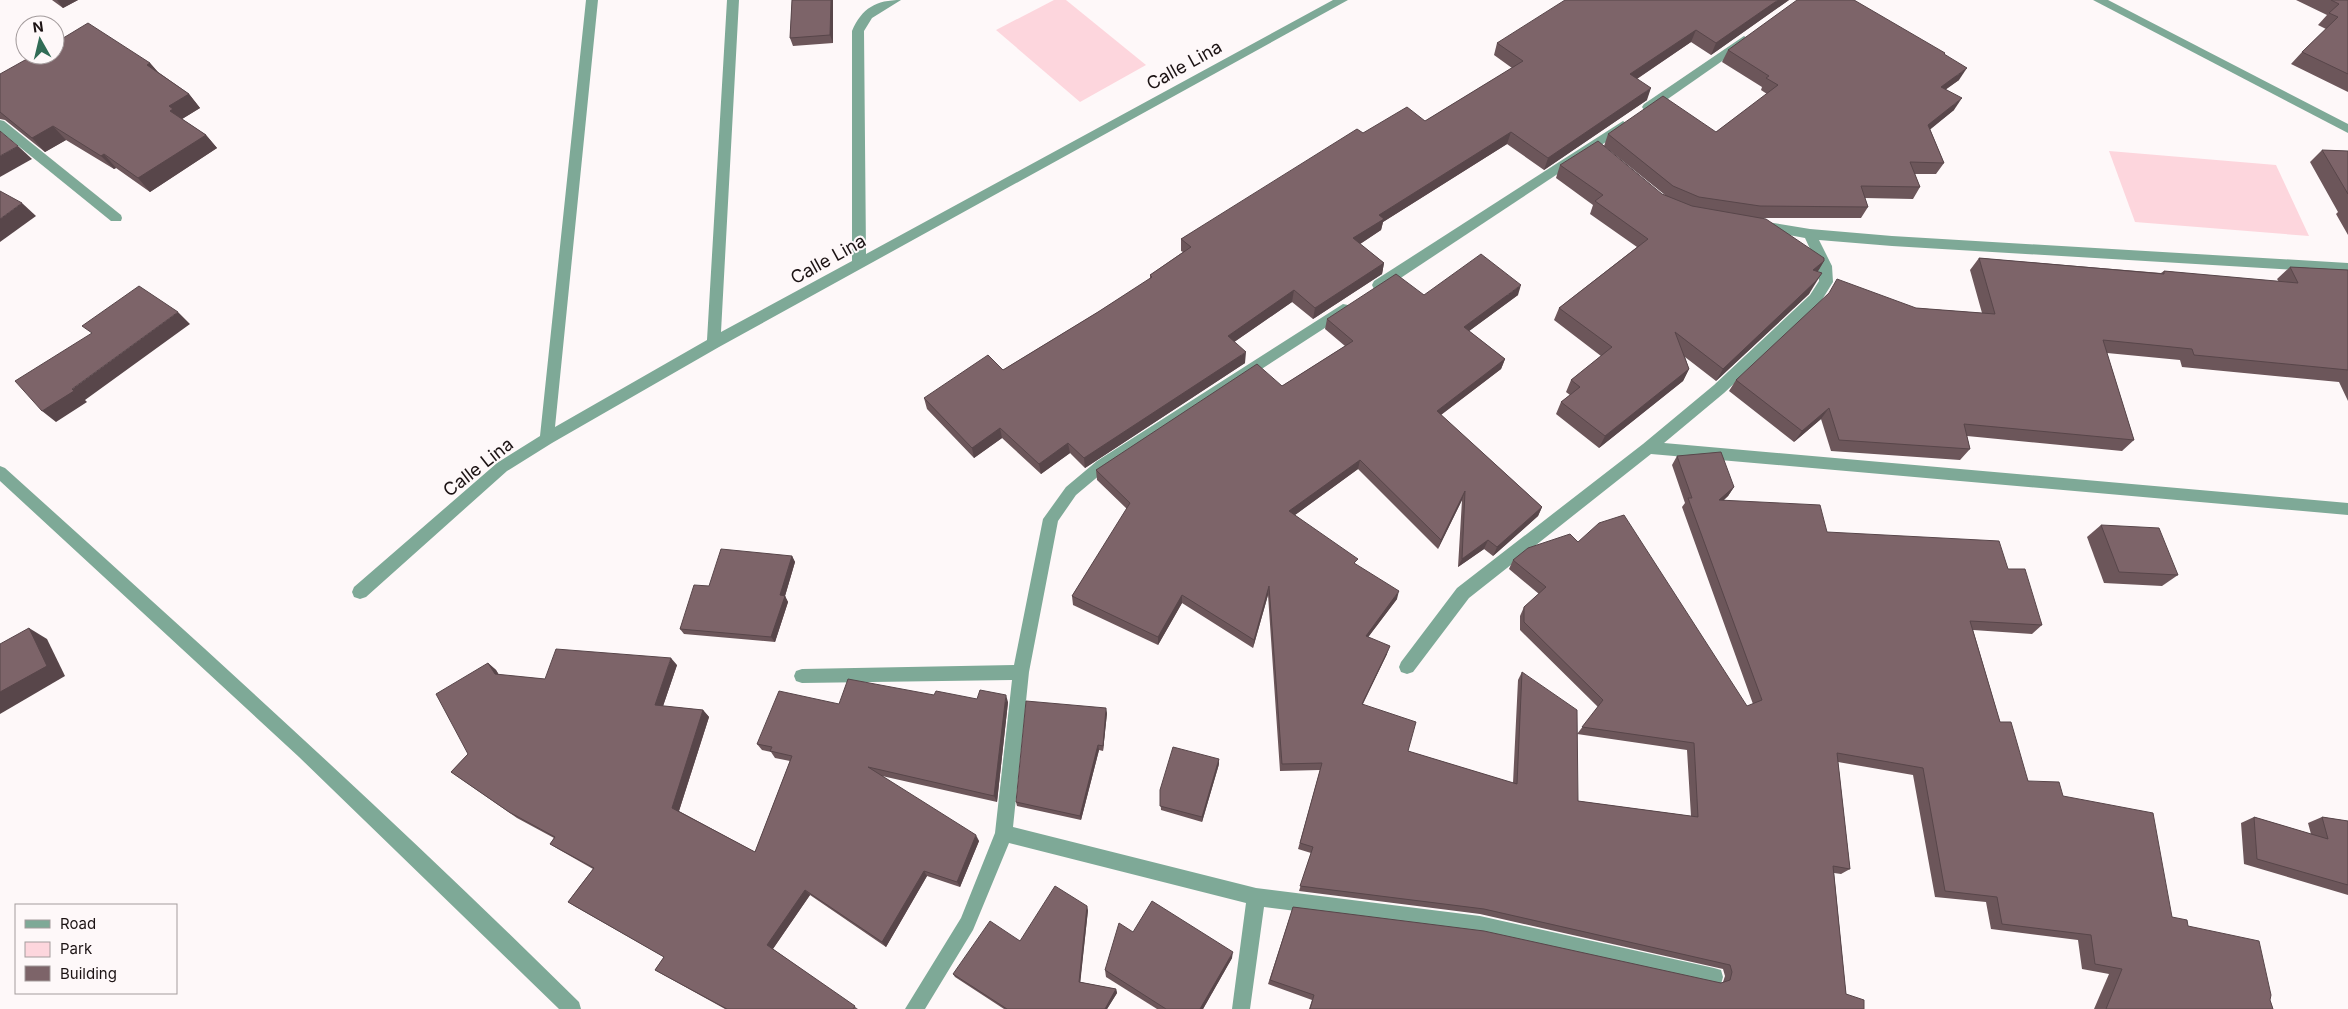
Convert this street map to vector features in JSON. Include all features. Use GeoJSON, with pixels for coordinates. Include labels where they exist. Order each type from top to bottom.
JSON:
{"type":"FeatureCollection","features":[{"type":"Feature","properties":{"kind":"street"},"geometry":{"type":"LineString","coordinates":[[547,439],[592,0]]}},
{"type":"Feature","properties":{"kind":"street"},"geometry":{"type":"LineString","coordinates":[[714,343],[733,0]]}},
{"type":"Feature","properties":{"kind":"street"},"geometry":{"type":"LineString","coordinates":[[859,264],[858,32],[862,20],[874,10],[895,0]]}},
{"type":"Feature","properties":{"kind":"street","name":"Calle Lina"},"geometry":{"type":"LineString","coordinates":[[360,592],[502,467],[547,439],[714,343],[1342,0]]}},
{"type":"Feature","properties":{"kind":"street"},"geometry":{"type":"LineString","coordinates":[[2099,0],[2348,129]]}},
{"type":"Feature","properties":{"kind":"street"},"geometry":{"type":"LineString","coordinates":[[1368,292],[1596,149],[1752,34]]}},
{"type":"Feature","properties":{"kind":"street"},"geometry":{"type":"LineString","coordinates":[[0,124],[116,218]]}},
{"type":"Feature","properties":{"kind":"street"},"geometry":{"type":"LineString","coordinates":[[1746,224],[1810,234],[1892,241],[2348,268]]}},
{"type":"Feature","properties":{"kind":"street"},"geometry":{"type":"LineString","coordinates":[[1407,667],[1464,593],[1648,448],[1719,389],[1815,299],[1826,282],[1825,266],[1810,234]]}},
{"type":"Feature","properties":{"kind":"street"},"geometry":{"type":"LineString","coordinates":[[914,1009],[967,924],[1004,833],[1022,672],[1051,519],[1071,491],[1102,466],[1351,303]]}},
{"type":"Feature","properties":{"kind":"street"},"geometry":{"type":"LineString","coordinates":[[1648,448],[2348,509]]}},
{"type":"Feature","properties":{"kind":"street"},"geometry":{"type":"LineString","coordinates":[[0,472],[305,752],[572,1009]]}},
{"type":"Feature","properties":{"kind":"street"},"geometry":{"type":"LineString","coordinates":[[802,676],[1022,672]]}},
{"type":"Feature","properties":{"kind":"street"},"geometry":{"type":"LineString","coordinates":[[1004,833],[1256,897],[1480,925],[1714,977]]}},
{"type":"Feature","properties":{"kind":"street"},"geometry":{"type":"LineString","coordinates":[[1241,1009],[1256,897]]}},
{"type":"Feature","properties":{"kind":"green space"},"geometry":{"type":"Polygon","coordinates":[[[1054,0],[1066,0],[1146,65],[1080,102],[996,30],[1054,0]]]}},
{"type":"Feature","properties":{"kind":"green space"},"geometry":{"type":"Polygon","coordinates":[[[2109,151],[2276,165],[2309,236],[2135,222],[2109,151]]]}},
{"type":"Feature","properties":{"kind":"building"},"geometry":{"type":"Polygon","coordinates":[[[792,0],[831,0],[830,35],[790,38],[792,0]]]}},
{"type":"Feature","properties":{"kind":"building"},"geometry":{"type":"Polygon","coordinates":[[[1565,0],[1778,0],[1716,43],[1696,30],[1630,74],[1651,88],[1548,158],[1511,132],[1379,215],[1384,219],[1353,238],[1384,263],[1315,308],[1294,290],[1228,336],[1246,352],[1084,458],[1068,443],[1039,464],[1000,428],[972,448],[924,398],[988,355],[1003,370],[1098,312],[1152,277],[1150,275],[1191,247],[1181,239],[1357,129],[1363,133],[1407,107],[1425,121],[1523,61],[1497,43],[1565,0]]]}},
{"type":"Feature","properties":{"kind":"building"},"geometry":{"type":"Polygon","coordinates":[[[1797,0],[1854,0],[1945,53],[1967,68],[1941,87],[1962,98],[1928,125],[1944,163],[1910,162],[1920,187],[1861,186],[1868,207],[1760,206],[1699,197],[1673,186],[1608,134],[1663,96],[1716,132],[1778,85],[1766,78],[1769,76],[1728,50],[1797,0]]]}},
{"type":"Feature","properties":{"kind":"building"},"geometry":{"type":"Polygon","coordinates":[[[2331,0],[2348,0],[2348,74],[2302,52],[2338,17],[2329,13],[2339,4],[2331,0]]]}},
{"type":"Feature","properties":{"kind":"building"},"geometry":{"type":"Polygon","coordinates":[[[88,23],[150,63],[147,65],[189,94],[169,106],[173,109],[170,111],[206,135],[138,178],[104,154],[101,156],[53,126],[32,138],[0,112],[0,74],[16,65],[65,65],[65,37],[88,23]]]}},
{"type":"Feature","properties":{"kind":"building"},"geometry":{"type":"Polygon","coordinates":[[[0,131],[18,146],[0,156],[0,131]]]}},
{"type":"Feature","properties":{"kind":"building"},"geometry":{"type":"Polygon","coordinates":[[[1598,141],[1662,194],[1692,206],[1766,219],[1824,258],[1824,261],[1813,270],[1822,273],[1816,281],[1723,369],[1675,332],[1689,369],[1605,436],[1561,402],[1580,387],[1571,380],[1612,347],[1559,308],[1648,239],[1595,201],[1603,195],[1560,165],[1598,141]]]}},
{"type":"Feature","properties":{"kind":"building"},"geometry":{"type":"Polygon","coordinates":[[[2322,150],[2348,151],[2348,194],[2322,150]]]}},
{"type":"Feature","properties":{"kind":"building"},"geometry":{"type":"Polygon","coordinates":[[[0,191],[22,203],[0,219],[0,191]]]}},
{"type":"Feature","properties":{"kind":"building"},"geometry":{"type":"Polygon","coordinates":[[[1481,254],[1521,285],[1464,327],[1505,359],[1437,411],[1542,507],[1497,547],[1488,540],[1462,559],[1465,491],[1441,540],[1360,460],[1289,511],[1358,559],[1354,563],[1399,591],[1366,636],[1390,646],[1362,704],[1416,722],[1408,751],[1517,784],[1522,672],[1577,710],[1578,801],[1698,817],[1694,743],[1582,727],[1603,700],[1524,622],[1524,607],[1546,587],[1513,560],[1528,548],[1570,534],[1578,542],[1599,523],[1624,515],[1747,706],[1762,700],[1688,498],[1692,498],[1677,456],[1721,452],[1734,487],[1719,500],[1820,505],[1827,532],[1999,541],[2008,569],[2025,569],[2042,625],[1970,621],[2000,722],[2011,722],[2028,781],[2059,782],[2063,796],[2153,813],[2172,917],[2187,920],[2188,926],[2259,941],[2273,1009],[2106,1009],[2122,969],[2095,964],[2091,935],[2002,924],[1997,897],[1945,891],[1923,768],[1837,753],[1850,869],[1833,866],[1846,994],[1864,1000],[1864,1009],[1310,1009],[1314,995],[1270,980],[1293,907],[1484,931],[1721,983],[1730,980],[1732,972],[1730,965],[1484,909],[1300,886],[1313,847],[1300,843],[1322,763],[1282,764],[1269,586],[1254,640],[1182,595],[1158,637],[1072,596],[1130,503],[1096,470],[1257,364],[1282,386],[1353,341],[1327,319],[1396,274],[1424,295],[1481,254]]]}},
{"type":"Feature","properties":{"kind":"building"},"geometry":{"type":"Polygon","coordinates":[[[1979,258],[2298,283],[2290,267],[2348,270],[2348,370],[2194,355],[2192,349],[2103,340],[2134,440],[1964,424],[1970,449],[1839,440],[1829,408],[1802,431],[1736,380],[1829,293],[1837,279],[1916,308],[1995,314],[1979,258]]]}},
{"type":"Feature","properties":{"kind":"building"},"geometry":{"type":"Polygon","coordinates":[[[139,286],[178,312],[72,389],[74,391],[42,411],[15,381],[92,333],[82,326],[139,286]]]}},
{"type":"Feature","properties":{"kind":"building"},"geometry":{"type":"Polygon","coordinates":[[[2101,525],[2159,528],[2178,575],[2119,572],[2101,525]]]}},
{"type":"Feature","properties":{"kind":"building"},"geometry":{"type":"Polygon","coordinates":[[[721,549],[792,556],[780,595],[785,596],[771,637],[680,629],[694,585],[709,586],[721,549]]]}},
{"type":"Feature","properties":{"kind":"building"},"geometry":{"type":"Polygon","coordinates":[[[29,628],[47,666],[0,692],[0,644],[29,628]]]}},
{"type":"Feature","properties":{"kind":"building"},"geometry":{"type":"Polygon","coordinates":[[[556,649],[671,658],[655,705],[703,710],[672,808],[755,852],[792,756],[770,751],[772,747],[757,744],[779,691],[839,704],[848,679],[934,695],[936,691],[977,699],[980,690],[1006,695],[994,796],[868,767],[976,835],[957,882],[924,871],[882,942],[805,890],[767,945],[855,1006],[853,1009],[727,1009],[655,970],[664,957],[568,902],[594,868],[550,844],[555,837],[509,812],[451,772],[468,754],[436,694],[488,663],[495,674],[545,679],[556,649]]]}},
{"type":"Feature","properties":{"kind":"building"},"geometry":{"type":"Polygon","coordinates":[[[1026,701],[1106,708],[1103,746],[1098,745],[1080,816],[1016,802],[1026,701]]]}},
{"type":"Feature","properties":{"kind":"building"},"geometry":{"type":"Polygon","coordinates":[[[1173,747],[1219,759],[1202,817],[1160,806],[1160,790],[1173,747]]]}},
{"type":"Feature","properties":{"kind":"building"},"geometry":{"type":"Polygon","coordinates":[[[2254,817],[2328,839],[2322,817],[2348,821],[2348,885],[2257,859],[2254,817]]]}},
{"type":"Feature","properties":{"kind":"building"},"geometry":{"type":"Polygon","coordinates":[[[1055,886],[1087,906],[1079,982],[1116,989],[1105,1009],[1007,1009],[953,974],[990,921],[1020,941],[1055,886]]]}},
{"type":"Feature","properties":{"kind":"building"},"geometry":{"type":"Polygon","coordinates":[[[1152,901],[1233,952],[1200,1009],[1166,1009],[1105,970],[1119,923],[1133,932],[1152,901]]]}}]}
